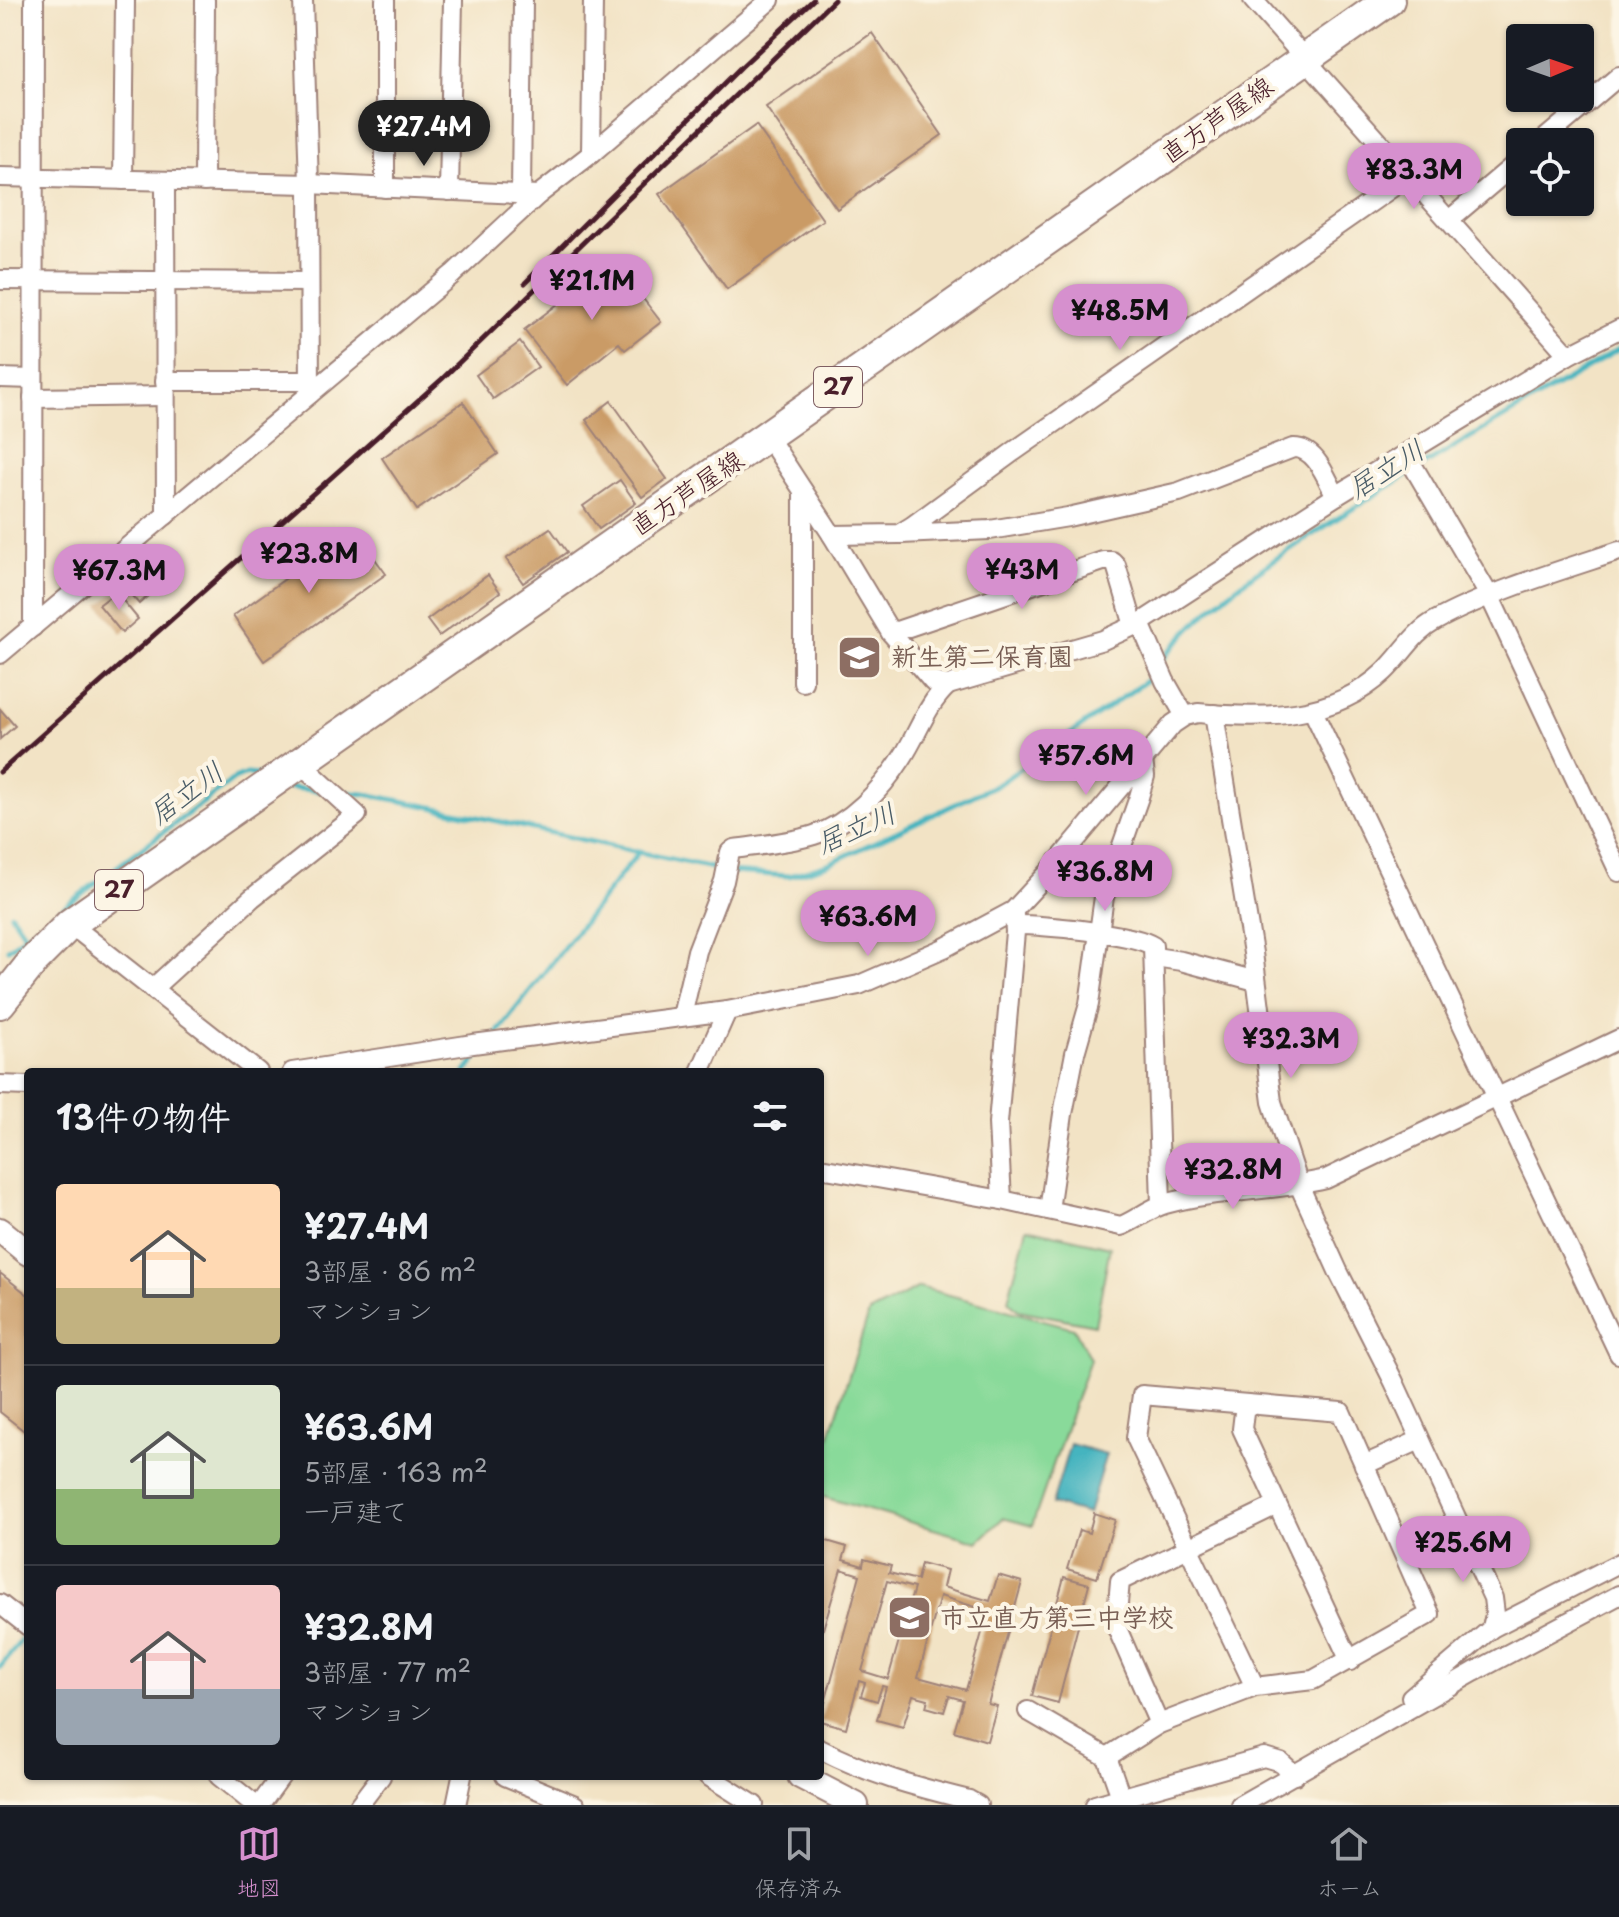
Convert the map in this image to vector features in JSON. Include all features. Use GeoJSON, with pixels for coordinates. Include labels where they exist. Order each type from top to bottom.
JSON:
{"type":"FeatureCollection","features":[{"type":"Feature","properties":{"kind":"main road","name":"直方芦屋線"},"geometry":{"type":"LineString","coordinates":[[0,1003],[34,960],[70,924],[255,795],[299,769],[1389,0]]}},
{"type":"Feature","properties":{"kind":"street"},"geometry":{"type":"LineString","coordinates":[[33,627],[34,0]]}},
{"type":"Feature","properties":{"kind":"street"},"geometry":{"type":"LineString","coordinates":[[123,180],[125,0]]}},
{"type":"Feature","properties":{"kind":"street"},"geometry":{"type":"LineString","coordinates":[[204,182],[205,0]]}},
{"type":"Feature","properties":{"kind":"street"},"geometry":{"type":"LineString","coordinates":[[303,0],[309,184],[310,388]]}},
{"type":"Feature","properties":{"kind":"street"},"geometry":{"type":"LineString","coordinates":[[385,0],[385,188]]}},
{"type":"Feature","properties":{"kind":"street"},"geometry":{"type":"LineString","coordinates":[[449,191],[453,0]]}},
{"type":"Feature","properties":{"kind":"street"},"geometry":{"type":"LineString","coordinates":[[523,0],[530,194]]}},
{"type":"Feature","properties":{"kind":"street"},"geometry":{"type":"LineString","coordinates":[[591,154],[593,0]]}},
{"type":"Feature","properties":{"kind":"street"},"geometry":{"type":"LineString","coordinates":[[0,654],[166,515],[310,388],[453,274],[530,194],[591,154],[770,0]]}},
{"type":"Feature","properties":{"kind":"street"},"geometry":{"type":"LineString","coordinates":[[1253,0],[1568,355]]}},
{"type":"Feature","properties":{"kind":"street"},"geometry":{"type":"LineString","coordinates":[[1558,128],[1619,76]]}},
{"type":"Feature","properties":{"kind":"street"},"geometry":{"type":"LineString","coordinates":[[1449,220],[1506,172]]}},
{"type":"Feature","properties":{"kind":"street"},"geometry":{"type":"LineString","coordinates":[[899,534],[1410,175]]}},
{"type":"Feature","properties":{"kind":"street"},"geometry":{"type":"LineString","coordinates":[[0,177],[309,184],[530,194]]}},
{"type":"Feature","properties":{"kind":"street"},"geometry":{"type":"LineString","coordinates":[[165,181],[166,515]]}},
{"type":"Feature","properties":{"kind":"street"},"geometry":{"type":"LineString","coordinates":[[0,280],[309,282]]}},
{"type":"Feature","properties":{"kind":"street"},"geometry":{"type":"LineString","coordinates":[[682,1016],[697,951],[734,849],[816,835],[847,817],[881,786],[903,757],[937,695],[948,685],[1103,640],[1137,625],[1336,496],[1408,458],[1568,355],[1619,329]]}},
{"type":"Feature","properties":{"kind":"street"},"geometry":{"type":"LineString","coordinates":[[0,378],[33,388],[310,388]]}},
{"type":"Feature","properties":{"kind":"street"},"geometry":{"type":"LineString","coordinates":[[768,437],[891,633],[933,682],[948,685]]}},
{"type":"Feature","properties":{"kind":"street"},"geometry":{"type":"LineString","coordinates":[[832,535],[990,530],[1068,517],[1179,492],[1293,448],[1302,448],[1311,454],[1336,496]]}},
{"type":"Feature","properties":{"kind":"street"},"geometry":{"type":"LineString","coordinates":[[1408,458],[1490,597],[1619,872]]}},
{"type":"Feature","properties":{"kind":"street"},"geometry":{"type":"LineString","coordinates":[[803,491],[803,682]]}},
{"type":"Feature","properties":{"kind":"street"},"geometry":{"type":"LineString","coordinates":[[318,1068],[727,1011],[859,985],[1014,918],[1173,724],[1185,716],[1198,713],[1313,711],[1330,706],[1384,672],[1420,630],[1437,619],[1619,551]]}},
{"type":"Feature","properties":{"kind":"street"},"geometry":{"type":"LineString","coordinates":[[891,633],[1103,561],[1112,561],[1137,625],[1185,716]]}},
{"type":"Feature","properties":{"kind":"street"},"geometry":{"type":"LineString","coordinates":[[1313,711],[1619,1354]]}},
{"type":"Feature","properties":{"kind":"street"},"geometry":{"type":"LineString","coordinates":[[1214,714],[1272,1102],[1299,1185],[1493,1598],[1495,1614],[1492,1628]]}},
{"type":"Feature","properties":{"kind":"street"},"geometry":{"type":"LineString","coordinates":[[1049,1210],[1063,1114],[1089,1004],[1104,897],[1145,776],[1143,760]]}},
{"type":"Feature","properties":{"kind":"street"},"geometry":{"type":"LineString","coordinates":[[152,989],[252,898],[357,815],[299,769]]}},
{"type":"Feature","properties":{"kind":"street"},"geometry":{"type":"LineString","coordinates":[[1014,918],[1146,941],[1153,946],[1161,1204]]}},
{"type":"Feature","properties":{"kind":"street"},"geometry":{"type":"LineString","coordinates":[[1002,1200],[998,1123],[1014,918]]}},
{"type":"Feature","properties":{"kind":"street"},"geometry":{"type":"LineString","coordinates":[[70,924],[253,1068]]}},
{"type":"Feature","properties":{"kind":"street"},"geometry":{"type":"LineString","coordinates":[[1155,957],[1256,981]]}},
{"type":"Feature","properties":{"kind":"street"},"geometry":{"type":"LineString","coordinates":[[702,1068],[727,1011]]}},
{"type":"Feature","properties":{"kind":"street"},"geometry":{"type":"LineString","coordinates":[[824,1169],[1002,1200],[1121,1226],[1161,1204],[1224,1191],[1299,1185],[1326,1179],[1619,1039]]}},
{"type":"Feature","properties":{"kind":"street"},"geometry":{"type":"LineString","coordinates":[[0,1085],[24,1086]]}},
{"type":"Feature","properties":{"kind":"street"},"geometry":{"type":"LineString","coordinates":[[0,1230],[24,1250]]}},
{"type":"Feature","properties":{"kind":"street"},"geometry":{"type":"LineString","coordinates":[[1107,1757],[1159,1724],[1255,1687],[1313,1680],[1430,1614],[1341,1412],[1142,1395],[1136,1438],[1255,1687]]}},
{"type":"Feature","properties":{"kind":"street"},"geometry":{"type":"LineString","coordinates":[[1245,1404],[1242,1429],[1350,1661]]}},
{"type":"Feature","properties":{"kind":"street"},"geometry":{"type":"LineString","coordinates":[[1364,1465],[1420,1440]]}},
{"type":"Feature","properties":{"kind":"street"},"geometry":{"type":"LineString","coordinates":[[1159,1724],[1116,1626],[1120,1581],[1277,1505]]}},
{"type":"Feature","properties":{"kind":"street"},"geometry":{"type":"LineString","coordinates":[[1377,1726],[1492,1628],[1619,1563]]}},
{"type":"Feature","properties":{"kind":"street"},"geometry":{"type":"LineString","coordinates":[[1240,1805],[1377,1726],[1619,1595]]}},
{"type":"Feature","properties":{"kind":"street"},"geometry":{"type":"LineString","coordinates":[[0,1604],[24,1623]]}},
{"type":"Feature","properties":{"kind":"street"},"geometry":{"type":"LineString","coordinates":[[1028,1711],[1107,1757],[1121,1797]]}},
{"type":"Feature","properties":{"kind":"street"},"geometry":{"type":"LineString","coordinates":[[824,1751],[898,1783],[969,1800],[978,1805]]}},
{"type":"Feature","properties":{"kind":"street"},"geometry":{"type":"LineString","coordinates":[[1095,1805],[1264,1757],[1281,1762],[1295,1775]]}},
{"type":"Feature","properties":{"kind":"street"},"geometry":{"type":"LineString","coordinates":[[224,1780],[258,1805],[278,1780]]}},
{"type":"Feature","properties":{"kind":"street"},"geometry":{"type":"LineString","coordinates":[[359,1805],[378,1780]]}},
{"type":"Feature","properties":{"kind":"street"},"geometry":{"type":"LineString","coordinates":[[456,1805],[461,1780]]}},
{"type":"Feature","properties":{"kind":"street"},"geometry":{"type":"LineString","coordinates":[[515,1780],[575,1805]]}},
{"type":"Feature","properties":{"kind":"street"},"geometry":{"type":"LineString","coordinates":[[714,1780],[754,1805]]}},
{"type":"Feature","properties":{"kind":"street"},"geometry":{"type":"LineString","coordinates":[[808,1780],[856,1805]]}},
{"type":"Feature","properties":{"kind":"green space"},"geometry":{"type":"Polygon","coordinates":[[[1027,1228],[1110,1247],[1095,1325],[1018,1310],[1008,1300],[1027,1228]]]}},
{"type":"Feature","properties":{"kind":"green space"},"geometry":{"type":"Polygon","coordinates":[[[919,1287],[1074,1328],[1090,1359],[1032,1526],[1003,1518],[978,1542],[824,1497],[824,1454],[869,1313],[919,1287]]]}},
{"type":"Feature","properties":{"kind":"water"},"geometry":{"type":"Polygon","coordinates":[[[1070,1444],[1106,1454],[1088,1514],[1052,1504],[1070,1444]]]}},
{"type":"Feature","properties":{"kind":"building"},"geometry":{"type":"Polygon","coordinates":[[[872,33],[942,135],[837,209],[766,107],[872,33]]]}},
{"type":"Feature","properties":{"kind":"building"},"geometry":{"type":"Polygon","coordinates":[[[756,125],[823,220],[727,289],[659,194],[756,125]]]}},
{"type":"Feature","properties":{"kind":"building"},"geometry":{"type":"Polygon","coordinates":[[[611,257],[661,322],[625,350],[619,343],[567,385],[524,330],[563,300],[560,296],[611,257]]]}},
{"type":"Feature","properties":{"kind":"building"},"geometry":{"type":"Polygon","coordinates":[[[520,342],[538,367],[493,399],[476,375],[520,342]]]}},
{"type":"Feature","properties":{"kind":"building"},"geometry":{"type":"Polygon","coordinates":[[[611,401],[667,479],[642,497],[586,420],[611,401]]]}},
{"type":"Feature","properties":{"kind":"building"},"geometry":{"type":"Polygon","coordinates":[[[463,402],[498,454],[417,510],[382,458],[463,402]]]}},
{"type":"Feature","properties":{"kind":"building"},"geometry":{"type":"Polygon","coordinates":[[[620,480],[636,503],[599,529],[583,506],[620,480]]]}},
{"type":"Feature","properties":{"kind":"building"},"geometry":{"type":"Polygon","coordinates":[[[550,528],[567,552],[523,583],[506,559],[550,528]]]}},
{"type":"Feature","properties":{"kind":"building"},"geometry":{"type":"Polygon","coordinates":[[[354,530],[386,574],[264,661],[233,616],[354,530]]]}},
{"type":"Feature","properties":{"kind":"building"},"geometry":{"type":"Polygon","coordinates":[[[157,562],[170,576],[139,604],[126,589],[157,562]]]}},
{"type":"Feature","properties":{"kind":"building"},"geometry":{"type":"Polygon","coordinates":[[[488,575],[500,592],[439,636],[427,620],[488,575]]]}},
{"type":"Feature","properties":{"kind":"building"},"geometry":{"type":"Polygon","coordinates":[[[116,592],[138,619],[122,633],[99,605],[116,592]]]}},
{"type":"Feature","properties":{"kind":"building"},"geometry":{"type":"Polygon","coordinates":[[[0,709],[15,726],[0,739],[0,709]]]}},
{"type":"Feature","properties":{"kind":"building"},"geometry":{"type":"Polygon","coordinates":[[[0,1273],[24,1292],[24,1431],[0,1412],[0,1273]]]}},
{"type":"Feature","properties":{"kind":"building"},"geometry":{"type":"Polygon","coordinates":[[[1094,1513],[1115,1520],[1097,1578],[1067,1569],[1079,1530],[1089,1533],[1094,1513]]]}},
{"type":"Feature","properties":{"kind":"building"},"geometry":{"type":"Polygon","coordinates":[[[824,1540],[847,1547],[843,1560],[863,1566],[864,1559],[891,1566],[889,1573],[917,1580],[921,1563],[947,1570],[943,1587],[990,1601],[998,1575],[1022,1582],[988,1704],[997,1706],[987,1741],[954,1731],[963,1700],[949,1696],[944,1712],[926,1707],[928,1699],[913,1695],[903,1727],[877,1720],[886,1687],[882,1686],[877,1701],[861,1696],[865,1683],[859,1681],[846,1728],[824,1722],[824,1706],[860,1575],[841,1569],[824,1626],[824,1540]],[[887,1581],[862,1671],[888,1679],[914,1588],[887,1581]],[[940,1596],[918,1677],[966,1690],[988,1611],[940,1596]]]}},
{"type":"Feature","properties":{"kind":"building"},"geometry":{"type":"Polygon","coordinates":[[[1064,1577],[1089,1584],[1058,1703],[1032,1696],[1064,1577]]]}},
{"type":"Feature","properties":{"kind":"waterway","name":"居立川"},"geometry":{"type":"LineString","coordinates":[[1161,662],[1201,618],[1271,562],[1380,492],[1619,349]]}},
{"type":"Feature","properties":{"kind":"waterway","name":"居立川"},"geometry":{"type":"LineString","coordinates":[[731,872],[789,876],[828,864],[1000,783],[1146,681],[1155,670]]}},
{"type":"Feature","properties":{"kind":"waterway","name":"居立川"},"geometry":{"type":"LineString","coordinates":[[8,949],[234,779],[246,774],[261,775]]}},
{"type":"Feature","properties":{"kind":"waterway","name":"居立川"},"geometry":{"type":"LineString","coordinates":[[284,787],[321,791]]}},
{"type":"Feature","properties":{"kind":"waterway","name":"居立川"},"geometry":{"type":"LineString","coordinates":[[339,792],[432,807],[721,870]]}},
{"type":"Feature","properties":{"kind":"waterway"},"geometry":{"type":"LineString","coordinates":[[494,1037],[638,853]]}},
{"type":"Feature","properties":{"kind":"waterway","name":"居立川"},"geometry":{"type":"LineString","coordinates":[[11,914],[26,936]]}},
{"type":"Feature","properties":{"kind":"waterway"},"geometry":{"type":"LineString","coordinates":[[469,1068],[485,1048]]}},
{"type":"Feature","properties":{"kind":"waterway"},"geometry":{"type":"LineString","coordinates":[[0,1667],[23,1638]]}},
{"type":"Feature","properties":{"kind":"railway"},"geometry":{"type":"LineString","coordinates":[[525,283],[741,67],[813,0]]}},
{"type":"Feature","properties":{"kind":"railway"},"geometry":{"type":"LineString","coordinates":[[0,772],[442,379],[834,0]]}},
{"type":"Feature","properties":{"kind":"place","name":"新生第二保育園"},"geometry":{"type":"Point","coordinates":[860,657]}},
{"type":"Feature","properties":{"kind":"place","name":"市立直方第三中学校"},"geometry":{"type":"Point","coordinates":[909,1618]}}]}
